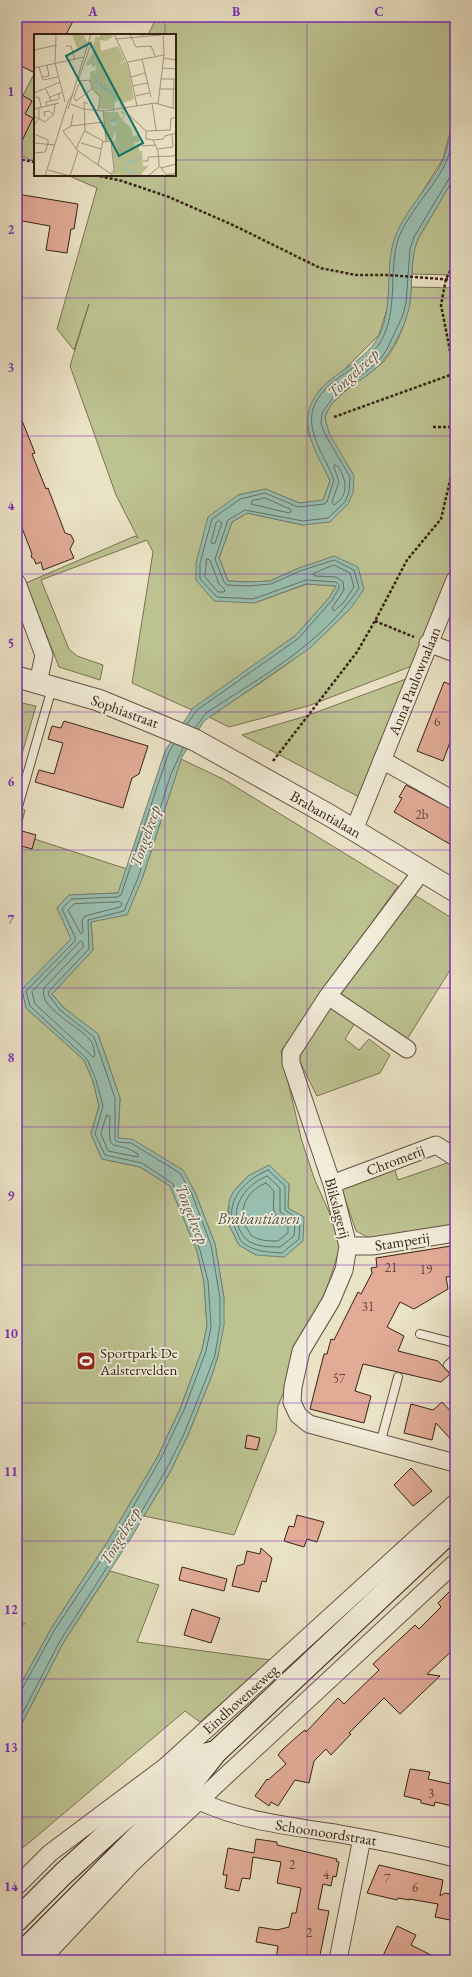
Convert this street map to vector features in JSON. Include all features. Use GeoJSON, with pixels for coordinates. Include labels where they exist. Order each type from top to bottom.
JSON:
{"type":"FeatureCollection","features":[{"type":"Feature","properties":{"kind":"main road","name":"Eindhovenseweg"},"geometry":{"type":"LineString","coordinates":[[17,1920],[63,1874],[172,1789],[192,1782],[216,1752],[455,1527]]}},
{"type":"Feature","properties":{"kind":"main road","name":"Eindhovenseweg"},"geometry":{"type":"LineString","coordinates":[[29,1955],[172,1789],[191,1758],[216,1752]]}},
{"type":"Feature","properties":{"kind":"street","name":"Anna Paulownalaan"},"geometry":{"type":"LineString","coordinates":[[354,830],[428,643],[455,580]]}},
{"type":"Feature","properties":{"kind":"street"},"geometry":{"type":"LineString","coordinates":[[17,583],[44,654],[45,685]]}},
{"type":"Feature","properties":{"kind":"street"},"geometry":{"type":"LineString","coordinates":[[428,643],[455,653]]}},
{"type":"Feature","properties":{"kind":"street","name":"Sophiastraat"},"geometry":{"type":"LineString","coordinates":[[17,677],[98,700],[168,727],[195,740]]}},
{"type":"Feature","properties":{"kind":"street","name":"Brabantialaan"},"geometry":{"type":"LineString","coordinates":[[195,740],[354,830],[455,891]]}},
{"type":"Feature","properties":{"kind":"street"},"geometry":{"type":"LineString","coordinates":[[382,760],[455,801]]}},
{"type":"Feature","properties":{"kind":"street","name":"Blikslagerij"},"geometry":{"type":"LineString","coordinates":[[422,871],[328,996],[296,1043],[291,1053],[291,1063],[332,1184],[348,1246],[344,1270],[331,1301],[301,1351],[292,1402],[298,1415],[309,1424],[455,1463]]}},
{"type":"Feature","properties":{"kind":"street"},"geometry":{"type":"LineString","coordinates":[[328,996],[407,1048]]}},
{"type":"Feature","properties":{"kind":"street","name":"Chromerij"},"geometry":{"type":"LineString","coordinates":[[332,1184],[436,1145],[455,1157]]}},
{"type":"Feature","properties":{"kind":"street","name":"Stamperij"},"geometry":{"type":"LineString","coordinates":[[348,1246],[372,1246],[455,1232]]}},
{"type":"Feature","properties":{"kind":"street","name":"Eindhovenseweg"},"geometry":{"type":"LineString","coordinates":[[17,1886],[50,1853],[165,1768],[455,1502]]}},
{"type":"Feature","properties":{"kind":"street","name":"Eindhovenseweg"},"geometry":{"type":"LineString","coordinates":[[29,1955],[133,1862],[455,1563]]}},
{"type":"Feature","properties":{"kind":"street","name":"Schoonoordstraat"},"geometry":{"type":"LineString","coordinates":[[199,1801],[216,1809],[245,1819],[362,1838],[455,1858]]}},
{"type":"Feature","properties":{"kind":"street"},"geometry":{"type":"LineString","coordinates":[[338,1960],[362,1838]]}},
{"type":"Feature","properties":{"kind":"lane"},"geometry":{"type":"LineString","coordinates":[[17,810],[45,685]]}},
{"type":"Feature","properties":{"kind":"lane"},"geometry":{"type":"LineString","coordinates":[[420,1334],[455,1343]]}},
{"type":"Feature","properties":{"kind":"lane"},"geometry":{"type":"LineString","coordinates":[[455,1358],[448,1365],[455,1372]]}},
{"type":"Feature","properties":{"kind":"lane"},"geometry":{"type":"LineString","coordinates":[[380,1444],[398,1377]]}},
{"type":"Feature","properties":{"kind":"path"},"geometry":{"type":"LineString","coordinates":[[17,159],[34,162]]}},
{"type":"Feature","properties":{"kind":"path"},"geometry":{"type":"LineString","coordinates":[[100,176],[122,181],[169,197],[235,226],[320,268],[356,275],[415,276],[455,280]]}},
{"type":"Feature","properties":{"kind":"path"},"geometry":{"type":"LineString","coordinates":[[273,761],[357,652],[407,560],[441,519],[452,472],[453,366],[441,305],[446,279],[455,261]]}},
{"type":"Feature","properties":{"kind":"path"},"geometry":{"type":"LineString","coordinates":[[334,416],[453,374]]}},
{"type":"Feature","properties":{"kind":"path"},"geometry":{"type":"LineString","coordinates":[[433,427],[452,427]]}},
{"type":"Feature","properties":{"kind":"path"},"geometry":{"type":"LineString","coordinates":[[375,621],[428,643]]}},
{"type":"Feature","properties":{"kind":"shaded area"},"geometry":{"type":"Polygon","coordinates":[[[157,17],[455,17],[455,113],[443,159],[402,224],[391,256],[388,306],[379,335],[344,370],[318,392],[307,430],[330,481],[323,501],[299,503],[266,489],[238,495],[196,563],[254,603],[307,584],[336,586],[329,598],[296,635],[192,710],[132,683],[153,552],[147,540],[41,580],[69,649],[77,656],[103,665],[100,680],[59,667],[26,583],[135,536],[138,538],[116,495],[70,366],[89,304],[74,350],[57,329],[97,188],[69,176],[176,176],[176,34],[148,34],[157,17]]]}},
{"type":"Feature","properties":{"kind":"shaded area"},"geometry":{"type":"Polygon","coordinates":[[[34,74],[34,162],[17,154],[17,107],[34,74]]]}},
{"type":"Feature","properties":{"kind":"shaded area"},"geometry":{"type":"Polygon","coordinates":[[[455,176],[455,275],[412,274],[413,250],[455,176]]]}},
{"type":"Feature","properties":{"kind":"shaded area"},"geometry":{"type":"Polygon","coordinates":[[[411,287],[455,288],[455,563],[412,666],[308,706],[229,727],[209,717],[272,675],[313,644],[348,609],[364,589],[299,568],[270,581],[228,581],[219,558],[232,522],[247,513],[303,525],[354,476],[329,436],[325,423],[326,414],[338,397],[378,367],[390,353],[399,336],[406,317],[411,287]]]}},
{"type":"Feature","properties":{"kind":"shaded area"},"geometry":{"type":"Polygon","coordinates":[[[406,679],[359,797],[242,735],[306,716],[406,679]]]}},
{"type":"Feature","properties":{"kind":"shaded area"},"geometry":{"type":"Polygon","coordinates":[[[17,702],[36,706],[17,771],[17,702]]]}},
{"type":"Feature","properties":{"kind":"shaded area"},"geometry":{"type":"Polygon","coordinates":[[[181,759],[223,779],[398,886],[281,1051],[301,1138],[314,1178],[342,1241],[329,1282],[278,1406],[276,1432],[234,1535],[144,1516],[170,1472],[188,1435],[218,1356],[224,1298],[215,1244],[195,1192],[118,1138],[120,1098],[98,1034],[63,1007],[52,994],[93,950],[91,922],[142,879],[181,759]],[[248,1176],[233,1192],[228,1209],[229,1225],[239,1245],[256,1255],[288,1208],[289,1184],[248,1176]]]}},
{"type":"Feature","properties":{"kind":"shaded area"},"geometry":{"type":"Polygon","coordinates":[[[17,807],[25,810],[19,834],[127,869],[118,893],[69,895],[57,908],[72,939],[26,1008],[84,1060],[93,1081],[99,1106],[91,1134],[102,1159],[140,1167],[170,1186],[197,1251],[204,1282],[207,1326],[202,1350],[180,1409],[158,1456],[108,1541],[52,1627],[17,1691],[17,1625],[25,1624],[17,1623],[17,807]]]}},
{"type":"Feature","properties":{"kind":"shaded area"},"geometry":{"type":"Polygon","coordinates":[[[413,894],[455,920],[455,962],[406,1041],[338,996],[413,894]]]}},
{"type":"Feature","properties":{"kind":"shaded area"},"geometry":{"type":"Polygon","coordinates":[[[331,1006],[355,1023],[345,1039],[359,1050],[369,1039],[390,1055],[380,1073],[317,1096],[299,1060],[305,1040],[331,1006]]]}},
{"type":"Feature","properties":{"kind":"shaded area"},"geometry":{"type":"Polygon","coordinates":[[[450,1162],[455,1166],[455,1227],[373,1240],[356,1231],[341,1187],[394,1167],[398,1180],[450,1162]]]}},
{"type":"Feature","properties":{"kind":"shaded area"},"geometry":{"type":"Polygon","coordinates":[[[110,1571],[159,1585],[137,1642],[271,1660],[200,1722],[185,1711],[24,1847],[17,1848],[17,1733],[63,1643],[110,1571]]]}},
{"type":"Feature","properties":{"kind":"water","name":"Tongelreep"},"geometry":{"type":"Polygon","coordinates":[[[455,113],[455,176],[418,239],[415,247],[410,303],[404,325],[394,345],[385,358],[370,373],[343,392],[329,408],[325,418],[329,433],[354,476],[353,493],[348,504],[330,522],[303,525],[247,513],[232,522],[219,558],[228,581],[248,582],[270,581],[299,568],[334,556],[358,567],[364,589],[351,608],[310,648],[204,721],[182,757],[142,879],[127,915],[91,922],[93,950],[52,994],[63,1007],[98,1034],[120,1098],[118,1138],[132,1139],[183,1170],[195,1192],[215,1244],[224,1298],[224,1325],[218,1356],[212,1375],[188,1435],[170,1472],[131,1538],[63,1643],[17,1733],[17,1691],[52,1627],[108,1541],[158,1456],[180,1409],[202,1350],[207,1326],[204,1282],[197,1251],[170,1186],[140,1167],[102,1159],[91,1134],[99,1106],[93,1081],[84,1060],[26,1008],[22,989],[71,939],[57,908],[69,895],[118,893],[165,751],[193,708],[296,635],[329,598],[336,586],[306,584],[254,603],[214,601],[196,580],[196,563],[208,517],[238,495],[266,489],[299,503],[323,500],[330,481],[313,445],[310,435],[308,416],[310,407],[315,396],[323,387],[370,349],[377,339],[386,315],[391,252],[394,240],[402,221],[442,162],[449,141],[455,113]]]}},
{"type":"Feature","properties":{"kind":"water","name":"Brabantiaven"},"geometry":{"type":"Polygon","coordinates":[[[269,1165],[289,1184],[288,1208],[304,1217],[303,1241],[284,1257],[256,1255],[239,1245],[229,1225],[229,1201],[233,1192],[248,1176],[269,1165]]]}},
{"type":"Feature","properties":{"kind":"building"},"geometry":{"type":"Polygon","coordinates":[[[17,17],[75,17],[66,34],[34,34],[34,72],[17,64],[17,17]]]}},
{"type":"Feature","properties":{"kind":"building"},"geometry":{"type":"Polygon","coordinates":[[[17,92],[32,101],[25,114],[33,118],[17,151],[17,92]]]}},
{"type":"Feature","properties":{"kind":"building"},"geometry":{"type":"Polygon","coordinates":[[[17,194],[78,204],[74,229],[71,229],[67,253],[46,250],[50,226],[17,220],[17,194]]]}},
{"type":"Feature","properties":{"kind":"building"},"geometry":{"type":"Polygon","coordinates":[[[17,408],[35,453],[32,454],[46,489],[48,488],[65,533],[71,535],[74,541],[70,549],[74,558],[43,570],[41,562],[36,564],[34,559],[31,557],[32,554],[17,515],[17,408]]]}},
{"type":"Feature","properties":{"kind":"building"},"geometry":{"type":"Polygon","coordinates":[[[444,682],[455,686],[455,729],[443,761],[417,751],[444,682]]]}},
{"type":"Feature","properties":{"kind":"building"},"geometry":{"type":"Polygon","coordinates":[[[64,721],[148,746],[139,774],[132,778],[123,808],[35,782],[39,770],[54,774],[63,743],[48,739],[52,726],[61,728],[64,721]]]}},
{"type":"Feature","properties":{"kind":"building"},"geometry":{"type":"Polygon","coordinates":[[[406,785],[455,811],[455,847],[394,812],[402,798],[399,797],[406,785]]]}},
{"type":"Feature","properties":{"kind":"building"},"geometry":{"type":"Polygon","coordinates":[[[22,831],[36,835],[32,849],[18,845],[22,831]]]}},
{"type":"Feature","properties":{"kind":"building"},"geometry":{"type":"Polygon","coordinates":[[[451,1246],[455,1276],[446,1277],[448,1289],[414,1309],[400,1302],[387,1327],[404,1336],[398,1351],[438,1361],[450,1374],[441,1382],[363,1364],[355,1391],[371,1396],[364,1423],[310,1409],[324,1354],[327,1354],[331,1339],[334,1340],[358,1292],[361,1294],[372,1273],[371,1268],[377,1267],[376,1258],[451,1246]]]}},
{"type":"Feature","properties":{"kind":"building"},"geometry":{"type":"Polygon","coordinates":[[[442,1402],[455,1416],[455,1444],[436,1423],[432,1440],[404,1433],[411,1404],[433,1410],[442,1402]]]}},
{"type":"Feature","properties":{"kind":"building"},"geometry":{"type":"Polygon","coordinates":[[[247,1435],[260,1438],[257,1450],[245,1448],[247,1435]]]}},
{"type":"Feature","properties":{"kind":"building"},"geometry":{"type":"Polygon","coordinates":[[[411,1468],[432,1491],[413,1506],[394,1485],[411,1468]]]}},
{"type":"Feature","properties":{"kind":"building"},"geometry":{"type":"Polygon","coordinates":[[[297,1515],[324,1522],[317,1542],[307,1539],[304,1547],[284,1541],[289,1526],[294,1527],[297,1515]]]}},
{"type":"Feature","properties":{"kind":"building"},"geometry":{"type":"Polygon","coordinates":[[[261,1548],[272,1558],[266,1582],[262,1581],[259,1592],[232,1586],[237,1566],[244,1564],[247,1551],[260,1554],[261,1548]]]}},
{"type":"Feature","properties":{"kind":"building"},"geometry":{"type":"Polygon","coordinates":[[[182,1567],[227,1579],[224,1591],[179,1580],[182,1567]]]}},
{"type":"Feature","properties":{"kind":"building"},"geometry":{"type":"Polygon","coordinates":[[[455,1586],[455,1648],[427,1674],[440,1676],[400,1714],[384,1698],[349,1733],[351,1734],[331,1755],[326,1749],[314,1761],[309,1783],[295,1780],[278,1806],[271,1802],[269,1806],[255,1796],[267,1779],[268,1780],[286,1764],[278,1755],[282,1750],[305,1730],[306,1732],[338,1698],[344,1704],[379,1670],[373,1664],[415,1625],[419,1629],[441,1607],[438,1603],[455,1586]]]}},
{"type":"Feature","properties":{"kind":"building"},"geometry":{"type":"Polygon","coordinates":[[[192,1609],[220,1618],[211,1643],[184,1635],[192,1609]]]}},
{"type":"Feature","properties":{"kind":"building"},"geometry":{"type":"Polygon","coordinates":[[[410,1769],[430,1772],[428,1779],[455,1785],[452,1806],[435,1802],[434,1806],[421,1803],[421,1800],[404,1796],[410,1769]]]}},
{"type":"Feature","properties":{"kind":"building"},"geometry":{"type":"Polygon","coordinates":[[[256,1839],[277,1842],[277,1845],[337,1859],[336,1861],[339,1862],[336,1877],[333,1876],[331,1886],[323,1884],[318,1909],[329,1911],[319,1960],[276,1960],[278,1946],[256,1942],[259,1927],[277,1930],[289,1927],[292,1913],[296,1913],[301,1888],[277,1883],[281,1862],[253,1857],[250,1879],[242,1878],[239,1891],[225,1888],[227,1875],[223,1875],[228,1848],[254,1853],[256,1839]]]}},
{"type":"Feature","properties":{"kind":"building"},"geometry":{"type":"Polygon","coordinates":[[[379,1865],[443,1880],[440,1896],[445,1893],[455,1895],[455,1921],[435,1917],[438,1904],[409,1899],[398,1898],[397,1900],[367,1893],[379,1865]]]}},
{"type":"Feature","properties":{"kind":"building"},"geometry":{"type":"Polygon","coordinates":[[[397,1926],[416,1935],[411,1945],[441,1960],[381,1960],[397,1926]]]}},
{"type":"Feature","properties":{"kind":"place","name":"Sportpark De Aalstervelden"},"geometry":{"type":"Point","coordinates":[86,1361]}}]}
